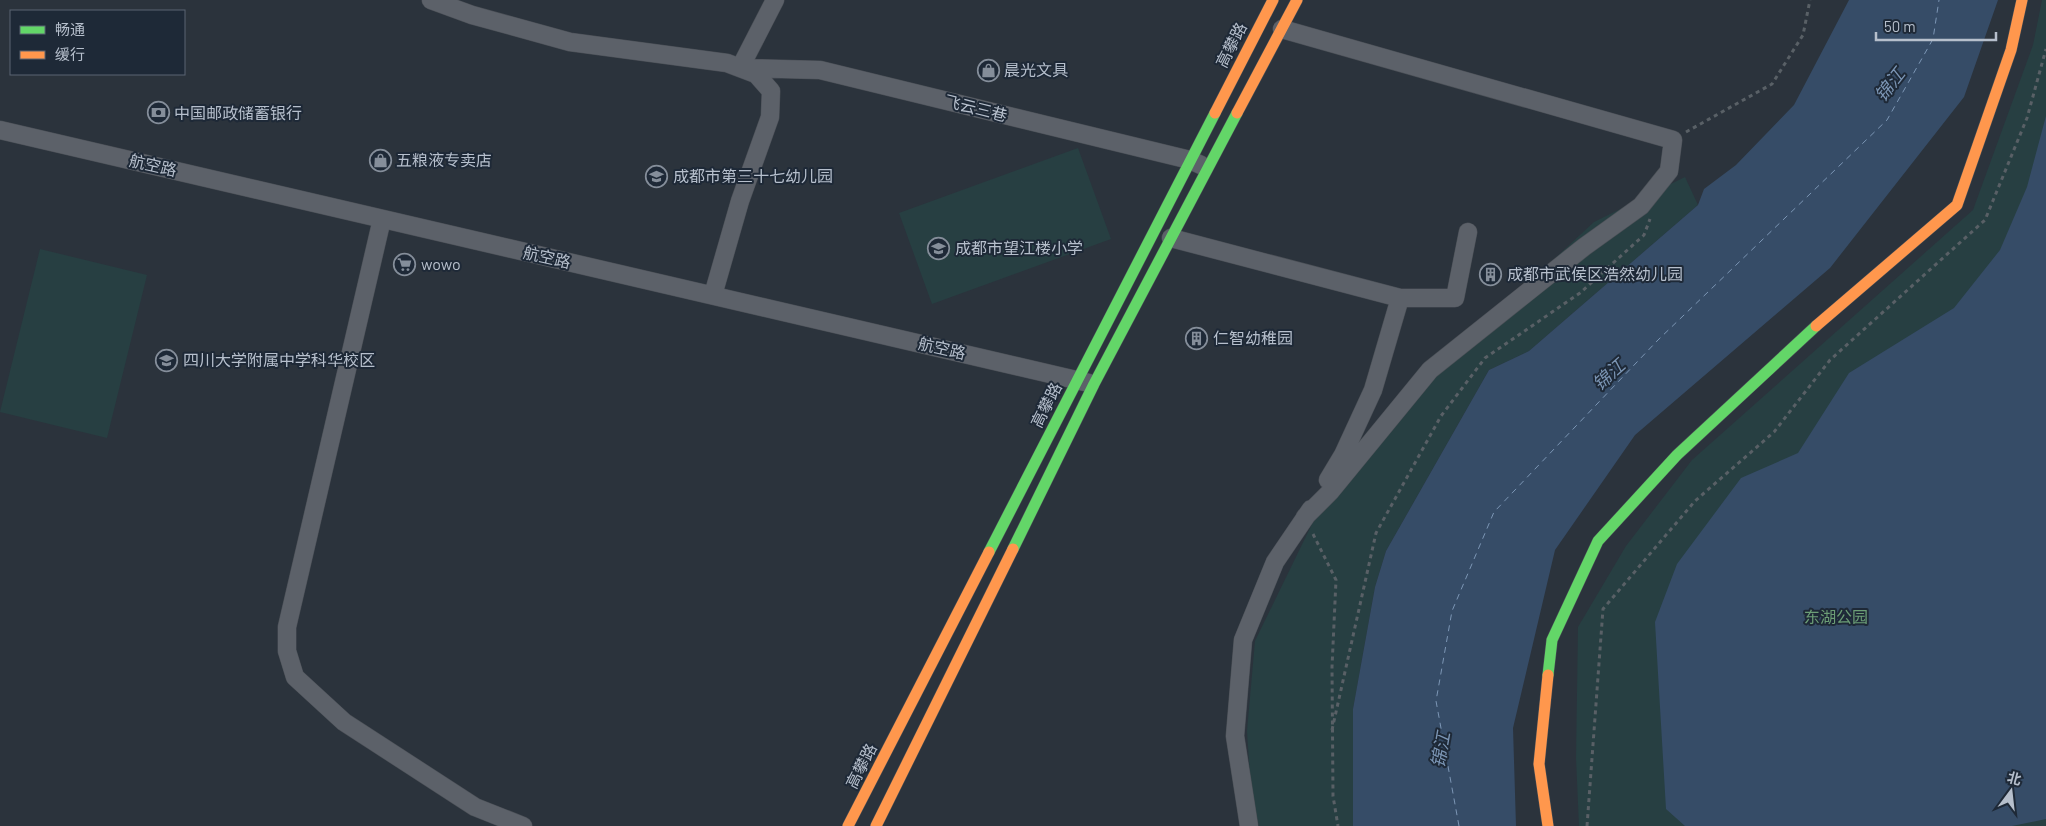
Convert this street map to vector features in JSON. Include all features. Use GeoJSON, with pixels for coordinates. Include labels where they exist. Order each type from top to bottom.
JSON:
{"type":"FeatureCollection","features":[{"type":"Feature","properties":{"kind":"main road","name":"高攀路"},"geometry":{"type":"LineString","coordinates":[[876,826],[1190,160],[1273,0]]}},
{"type":"Feature","properties":{"kind":"main road","name":"高攀路"},"geometry":{"type":"LineString","coordinates":[[848,826],[1086,382],[1172,238],[1298,0]]}},
{"type":"Feature","properties":{"kind":"main road"},"geometry":{"type":"LineString","coordinates":[[1548,826],[1538,764],[1552,640],[1598,541],[1677,455],[1806,334],[1957,205],[2011,50],[2022,0]]}},
{"type":"Feature","properties":{"kind":"street"},"geometry":{"type":"LineString","coordinates":[[431,0],[472,7],[570,42],[727,63],[756,74],[771,92],[770,117],[740,201],[713,296]]}},
{"type":"Feature","properties":{"kind":"street"},"geometry":{"type":"LineString","coordinates":[[740,68],[775,0]]}},
{"type":"Feature","properties":{"kind":"street"},"geometry":{"type":"LineString","coordinates":[[1282,29],[1673,140],[1669,172],[1641,206],[1584,247],[1430,370],[1330,492],[1306,517]]}},
{"type":"Feature","properties":{"kind":"street","name":"飞云三巷"},"geometry":{"type":"LineString","coordinates":[[740,68],[820,70],[1190,160],[1208,169]]}},
{"type":"Feature","properties":{"kind":"street","name":"航空路"},"geometry":{"type":"LineString","coordinates":[[0,130],[1086,382]]}},
{"type":"Feature","properties":{"kind":"street"},"geometry":{"type":"LineString","coordinates":[[382,219],[287,627],[287,651],[295,677],[344,722],[475,807],[523,826]]}},
{"type":"Feature","properties":{"kind":"street"},"geometry":{"type":"LineString","coordinates":[[1172,238],[1400,298],[1455,298],[1468,232]]}},
{"type":"Feature","properties":{"kind":"street"},"geometry":{"type":"LineString","coordinates":[[1249,826],[1235,736],[1243,640],[1275,562],[1306,517],[1343,455],[1373,390],[1400,298]]}},
{"type":"Feature","properties":{"kind":"path"},"geometry":{"type":"LineString","coordinates":[[1673,140],[1772,84],[1803,35],[1810,0]]}},
{"type":"Feature","properties":{"kind":"path"},"geometry":{"type":"LineString","coordinates":[[1587,826],[1603,609],[1695,500],[1774,432],[1830,360],[1985,220],[2027,118],[2046,49]]}},
{"type":"Feature","properties":{"kind":"path"},"geometry":{"type":"LineString","coordinates":[[1332,730],[1376,533],[1440,416],[1485,358],[1580,293],[1644,235],[1651,217]]}},
{"type":"Feature","properties":{"kind":"path"},"geometry":{"type":"LineString","coordinates":[[1306,517],[1336,580],[1332,667],[1332,730],[1333,796],[1338,826]]}},
{"type":"Feature","properties":{"kind":"green space","name":"东湖公园"},"geometry":{"type":"Polygon","coordinates":[[[2042,0],[2046,0],[2046,826],[1579,826],[1576,758],[1578,627],[1626,546],[1692,460],[1973,210],[2033,45],[2042,0]]]}},
{"type":"Feature","properties":{"kind":"green space"},"geometry":{"type":"Polygon","coordinates":[[[1078,148],[1111,239],[932,304],[899,213],[1078,148]]]}},
{"type":"Feature","properties":{"kind":"green space"},"geometry":{"type":"Polygon","coordinates":[[[1685,177],[1698,205],[1529,351],[1489,370],[1386,551],[1375,587],[1353,709],[1353,826],[1259,826],[1251,792],[1247,731],[1255,641],[1313,522],[1440,365],[1594,222],[1685,177]]]}},
{"type":"Feature","properties":{"kind":"green space"},"geometry":{"type":"Polygon","coordinates":[[[40,249],[147,275],[107,438],[0,412],[40,249]]]}},
{"type":"Feature","properties":{"kind":"water","name":"锦江"},"geometry":{"type":"Polygon","coordinates":[[[1849,0],[1998,0],[1964,97],[1830,268],[1635,435],[1555,550],[1513,728],[1516,826],[1353,826],[1353,709],[1375,587],[1386,551],[1489,370],[1529,351],[1698,205],[1704,189],[1736,165],[1794,105],[1849,0]]]}},
{"type":"Feature","properties":{"kind":"water","name":"东湖公园"},"geometry":{"type":"Polygon","coordinates":[[[2046,116],[2046,819],[2012,826],[1685,826],[1666,809],[1655,622],[1677,564],[1741,478],[1798,453],[1849,373],[1954,308],[2000,250],[2027,187],[2046,116]]]}},
{"type":"Feature","properties":{"kind":"ferry route"},"geometry":{"type":"LineString","coordinates":[[1459,826],[1436,701],[1452,611],[1494,512],[1658,340],[1887,120],[1933,39],[1939,0]]}},
{"type":"Feature","properties":{"kind":"traffic: fast"},"geometry":{"type":"LineString","coordinates":[[989,552],[1215,113]]}},
{"type":"Feature","properties":{"kind":"traffic: fast"},"geometry":{"type":"LineString","coordinates":[[1013,549],[1094,384],[1237,113]]}},
{"type":"Feature","properties":{"kind":"traffic: fast"},"geometry":{"type":"LineString","coordinates":[[1548,675],[1552,640],[1598,541],[1677,455],[1816,326]]}},
{"type":"Feature","properties":{"kind":"traffic: slow"},"geometry":{"type":"LineString","coordinates":[[1215,113],[1273,0]]}},
{"type":"Feature","properties":{"kind":"traffic: slow"},"geometry":{"type":"LineString","coordinates":[[1237,113],[1297,0]]}},
{"type":"Feature","properties":{"kind":"traffic: slow"},"geometry":{"type":"LineString","coordinates":[[1816,326],[1957,205],[2011,50],[2022,0]]}},
{"type":"Feature","properties":{"kind":"traffic: slow"},"geometry":{"type":"LineString","coordinates":[[876,826],[1013,549]]}},
{"type":"Feature","properties":{"kind":"traffic: slow"},"geometry":{"type":"LineString","coordinates":[[848,826],[989,552]]}},
{"type":"Feature","properties":{"kind":"traffic: slow"},"geometry":{"type":"LineString","coordinates":[[1548,675],[1539,764],[1548,826]]}},
{"type":"Feature","properties":{"kind":"place","name":"晨光文具"},"geometry":{"type":"Point","coordinates":[988,70]}},
{"type":"Feature","properties":{"kind":"place","name":"中国邮政储蓄银行"},"geometry":{"type":"Point","coordinates":[158,113]}},
{"type":"Feature","properties":{"kind":"place","name":"五粮液专卖店"},"geometry":{"type":"Point","coordinates":[380,160]}},
{"type":"Feature","properties":{"kind":"place","name":"成都市第三十七幼儿园"},"geometry":{"type":"Point","coordinates":[657,176]}},
{"type":"Feature","properties":{"kind":"place","name":"成都市望江楼小学"},"geometry":{"type":"Point","coordinates":[939,248]}},
{"type":"Feature","properties":{"kind":"place","name":"wowo"},"geometry":{"type":"Point","coordinates":[405,264]}},
{"type":"Feature","properties":{"kind":"place","name":"成都市武侯区浩然幼儿园"},"geometry":{"type":"Point","coordinates":[1491,274]}},
{"type":"Feature","properties":{"kind":"place","name":"仁智幼稚园"},"geometry":{"type":"Point","coordinates":[1197,338]}},
{"type":"Feature","properties":{"kind":"place","name":"四川大学附属中学科华校区"},"geometry":{"type":"Point","coordinates":[167,360]}}]}
